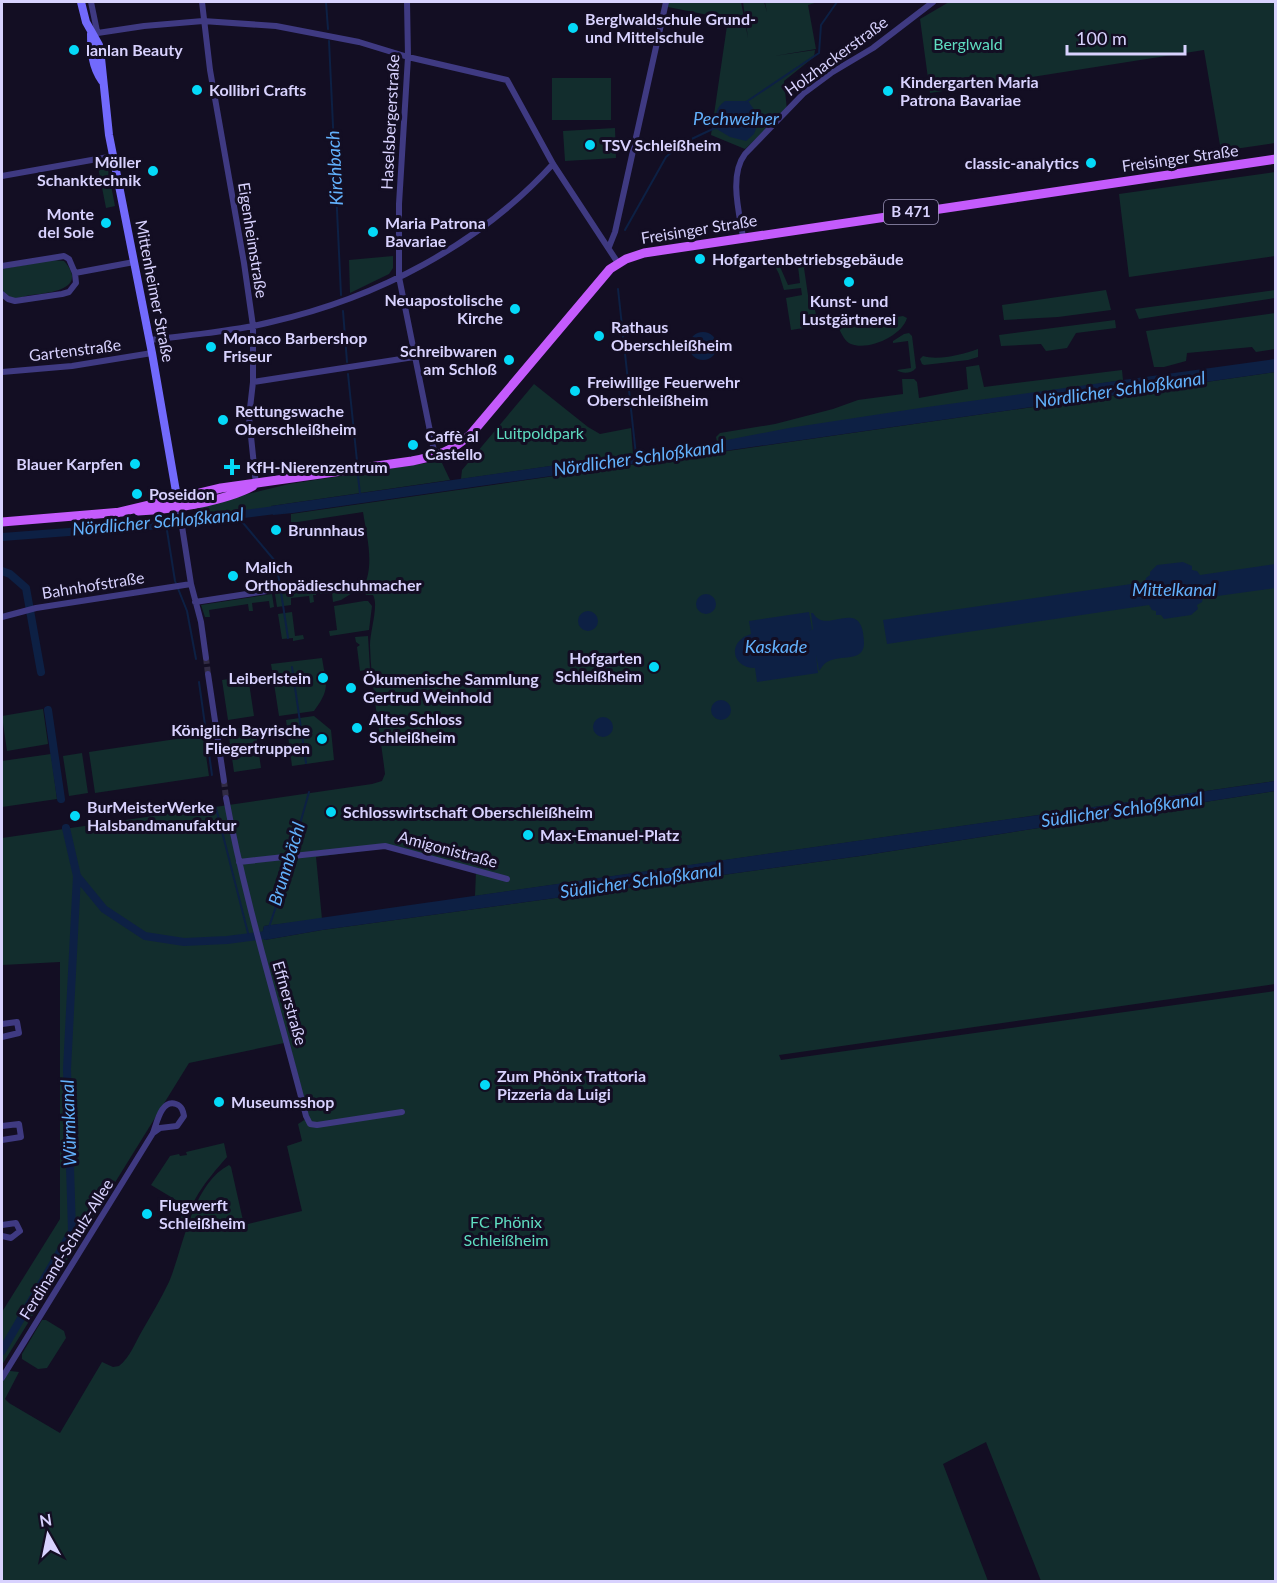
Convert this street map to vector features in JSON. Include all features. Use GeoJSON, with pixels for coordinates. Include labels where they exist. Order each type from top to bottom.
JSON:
{"type":"FeatureCollection","features":[{"type":"Feature","properties":{"kind":"main road","name":"Mittenheimer Straße"},"geometry":{"type":"LineString","coordinates":[[81,2],[94,33],[95,71],[102,81],[179,507]]}},
{"type":"Feature","properties":{"kind":"main road","name":"Freisinger Straße"},"geometry":{"type":"LineString","coordinates":[[179,507],[246,484],[435,456],[453,449],[471,434],[610,269],[618,263],[644,253],[1275,159]]}},
{"type":"Feature","properties":{"kind":"main road","name":"B 471"},"geometry":{"type":"LineString","coordinates":[[2,522],[179,507]]}},
{"type":"Feature","properties":{"kind":"street","name":"Mittenheimer Straße"},"geometry":{"type":"LineString","coordinates":[[91,2],[94,33]]}},
{"type":"Feature","properties":{"kind":"street","name":"Eigenheimstraße"},"geometry":{"type":"LineString","coordinates":[[202,2],[210,70],[253,326],[253,382],[249,417],[256,484]]}},
{"type":"Feature","properties":{"kind":"street","name":"Haselsbergerstraße"},"geometry":{"type":"LineString","coordinates":[[407,2],[408,57],[399,204],[399,277],[435,456]]}},
{"type":"Feature","properties":{"kind":"street"},"geometry":{"type":"LineString","coordinates":[[609,247],[615,232],[666,2]]}},
{"type":"Feature","properties":{"kind":"street","name":"Holzhackerstraße"},"geometry":{"type":"LineString","coordinates":[[742,237],[737,163],[804,93],[831,73],[873,48],[933,2]]}},
{"type":"Feature","properties":{"kind":"street"},"geometry":{"type":"LineString","coordinates":[[94,33],[203,21],[276,26],[359,42],[408,57],[507,80],[554,164],[618,263]]}},
{"type":"Feature","properties":{"kind":"street"},"geometry":{"type":"LineString","coordinates":[[2,176],[114,156]]}},
{"type":"Feature","properties":{"kind":"street"},"geometry":{"type":"LineString","coordinates":[[149,340],[253,326],[334,304],[372,290],[441,255],[483,227],[532,186],[554,164]]}},
{"type":"Feature","properties":{"kind":"street"},"geometry":{"type":"LineString","coordinates":[[2,266],[64,256],[69,259],[75,273],[76,283],[69,292],[15,301],[2,294]]}},
{"type":"Feature","properties":{"kind":"street"},"geometry":{"type":"LineString","coordinates":[[75,273],[134,262]]}},
{"type":"Feature","properties":{"kind":"street","name":"Gartenstraße"},"geometry":{"type":"LineString","coordinates":[[2,372],[72,366],[152,353]]}},
{"type":"Feature","properties":{"kind":"street"},"geometry":{"type":"LineString","coordinates":[[253,382],[414,357]]}},
{"type":"Feature","properties":{"kind":"street"},"geometry":{"type":"LineString","coordinates":[[179,507],[206,658]]}},
{"type":"Feature","properties":{"kind":"street","name":"Bahnhofstraße"},"geometry":{"type":"LineString","coordinates":[[2,617],[23,610],[191,584]]}},
{"type":"Feature","properties":{"kind":"street"},"geometry":{"type":"LineString","coordinates":[[195,602],[273,590]]}},
{"type":"Feature","properties":{"kind":"street"},"geometry":{"type":"LineString","coordinates":[[208,674],[224,782]]}},
{"type":"Feature","properties":{"kind":"street","name":"Effnerstraße"},"geometry":{"type":"LineString","coordinates":[[226,798],[259,944],[310,1124],[317,1125],[402,1112]]}},
{"type":"Feature","properties":{"kind":"street","name":"Amigonistraße"},"geometry":{"type":"LineString","coordinates":[[239,862],[384,846],[507,879]]}},
{"type":"Feature","properties":{"kind":"street"},"geometry":{"type":"LineString","coordinates":[[2,1024],[17,1022],[19,1033],[2,1037]]}},
{"type":"Feature","properties":{"kind":"street","name":"Ferdinand-Schulz-Allee"},"geometry":{"type":"LineString","coordinates":[[2,1378],[153,1133],[160,1118],[160,1112],[166,1105],[172,1103],[183,1109],[184,1116],[177,1126],[160,1128],[153,1133]]}},
{"type":"Feature","properties":{"kind":"street"},"geometry":{"type":"LineString","coordinates":[[2,1126],[19,1124],[21,1137],[2,1140]]}},
{"type":"Feature","properties":{"kind":"street"},"geometry":{"type":"LineString","coordinates":[[2,1225],[16,1223],[20,1232],[11,1238],[2,1236]]}},
{"type":"Feature","properties":{"kind":"green space"},"geometry":{"type":"Polygon","coordinates":[[[670,2],[741,2],[748,38],[743,2],[764,2],[767,12],[765,2],[818,2],[808,5],[816,49],[774,56],[815,50],[814,57],[784,81],[787,110],[745,149],[711,135],[728,19],[663,6],[670,2]]]}},
{"type":"Feature","properties":{"kind":"green space","name":"Berglwald"},"geometry":{"type":"Polygon","coordinates":[[[949,2],[1275,2],[1275,143],[1221,151],[1204,50],[930,93],[920,19],[949,2]]]}},
{"type":"Feature","properties":{"kind":"green space"},"geometry":{"type":"Polygon","coordinates":[[[552,78],[611,78],[611,120],[552,120],[552,78]]]}},
{"type":"Feature","properties":{"kind":"green space","name":"TSV Schleißheim"},"geometry":{"type":"Polygon","coordinates":[[[615,128],[616,158],[565,161],[563,131],[615,128]]]}},
{"type":"Feature","properties":{"kind":"green space"},"geometry":{"type":"Polygon","coordinates":[[[107,165],[115,206],[106,208],[98,167],[107,165]]]}},
{"type":"Feature","properties":{"kind":"green space"},"geometry":{"type":"Polygon","coordinates":[[[1275,172],[1275,256],[1129,277],[1119,194],[1275,172]]]}},
{"type":"Feature","properties":{"kind":"green space"},"geometry":{"type":"Polygon","coordinates":[[[393,256],[393,268],[389,274],[350,293],[349,260],[393,256]]]}},
{"type":"Feature","properties":{"kind":"green space"},"geometry":{"type":"Polygon","coordinates":[[[802,256],[810,264],[804,268],[810,309],[815,310],[818,324],[791,330],[786,298],[802,295],[801,288],[784,290],[772,260],[777,260],[788,285],[800,283],[797,258],[802,256]]]}},
{"type":"Feature","properties":{"kind":"green space"},"geometry":{"type":"Polygon","coordinates":[[[52,260],[64,261],[71,270],[70,284],[56,291],[16,298],[4,293],[2,269],[52,260]]]}},
{"type":"Feature","properties":{"kind":"green space"},"geometry":{"type":"Polygon","coordinates":[[[1106,290],[1111,310],[1058,317],[1004,320],[1002,305],[1106,290]]]}},
{"type":"Feature","properties":{"kind":"green space"},"geometry":{"type":"Polygon","coordinates":[[[1275,290],[1275,298],[1139,319],[1135,309],[1275,290]]]}},
{"type":"Feature","properties":{"kind":"green space"},"geometry":{"type":"Polygon","coordinates":[[[1275,313],[1275,349],[1256,352],[1252,347],[1187,353],[1186,361],[1164,367],[1154,367],[1146,331],[1275,313]]]}},
{"type":"Feature","properties":{"kind":"green space"},"geometry":{"type":"Polygon","coordinates":[[[903,316],[907,318],[899,331],[875,344],[858,346],[849,343],[839,329],[840,326],[903,316]]]}},
{"type":"Feature","properties":{"kind":"green space"},"geometry":{"type":"Polygon","coordinates":[[[1115,320],[1116,328],[1076,333],[1067,348],[1046,351],[1041,344],[1001,346],[999,335],[1115,320]]]}},
{"type":"Feature","properties":{"kind":"green space"},"geometry":{"type":"Polygon","coordinates":[[[909,333],[912,336],[916,368],[904,373],[897,370],[911,368],[908,341],[893,343],[893,341],[909,333]]]}},
{"type":"Feature","properties":{"kind":"green space"},"geometry":{"type":"Polygon","coordinates":[[[978,349],[978,357],[968,360],[924,365],[920,359],[923,356],[936,358],[978,349]]]}},
{"type":"Feature","properties":{"kind":"green space"},"geometry":{"type":"Polygon","coordinates":[[[979,365],[984,387],[1122,370],[1123,380],[717,442],[716,437],[720,433],[775,424],[858,400],[903,394],[902,379],[914,379],[917,382],[919,398],[968,389],[966,367],[979,365]]]}},
{"type":"Feature","properties":{"kind":"green space","name":"FC Phönix Schleißheim"},"geometry":{"type":"Polygon","coordinates":[[[1275,372],[1275,781],[475,896],[476,872],[383,848],[316,857],[322,919],[264,926],[262,935],[265,940],[322,930],[860,856],[1275,791],[1275,984],[779,1055],[781,1060],[1275,991],[1275,1581],[1041,1581],[986,1442],[943,1464],[988,1581],[2,1581],[2,1370],[19,1372],[5,1399],[60,1433],[102,1362],[113,1367],[119,1366],[132,1350],[169,1282],[198,1201],[216,1174],[229,1165],[231,1167],[244,1225],[302,1211],[287,1146],[302,1141],[298,1124],[309,1117],[289,1042],[189,1063],[2,1365],[2,1312],[60,1219],[60,962],[2,965],[2,838],[382,781],[385,774],[370,645],[375,599],[373,595],[366,595],[363,589],[367,580],[369,561],[363,512],[291,523],[291,514],[1275,372]]]}},
{"type":"Feature","properties":{"kind":"green space","name":"Luitpoldpark"},"geometry":{"type":"Polygon","coordinates":[[[534,384],[600,434],[631,428],[633,454],[461,479],[462,470],[534,384]]]}},
{"type":"Feature","properties":{"kind":"green space"},"geometry":{"type":"Polygon","coordinates":[[[433,462],[442,463],[450,480],[271,506],[272,510],[195,520],[194,512],[200,511],[199,506],[289,484],[433,462]]]}},
{"type":"Feature","properties":{"kind":"green space"},"geometry":{"type":"Polygon","coordinates":[[[338,584],[357,590],[333,602],[332,593],[320,594],[319,587],[338,584]]]}},
{"type":"Feature","properties":{"kind":"green space"},"geometry":{"type":"Polygon","coordinates":[[[316,587],[316,595],[313,595],[314,602],[310,603],[309,596],[291,598],[291,605],[277,607],[275,594],[277,590],[316,587]]]}},
{"type":"Feature","properties":{"kind":"green space"},"geometry":{"type":"Polygon","coordinates":[[[272,594],[274,607],[270,608],[269,601],[252,603],[253,611],[249,611],[248,604],[209,610],[210,617],[205,617],[201,605],[272,594]]]}},
{"type":"Feature","properties":{"kind":"green space"},"geometry":{"type":"Polygon","coordinates":[[[368,601],[372,606],[369,630],[330,636],[329,631],[337,630],[334,606],[368,601]]]}},
{"type":"Feature","properties":{"kind":"green space"},"geometry":{"type":"Polygon","coordinates":[[[292,612],[295,636],[303,635],[304,639],[293,641],[293,638],[282,639],[278,614],[292,612]]]}},
{"type":"Feature","properties":{"kind":"green space"},"geometry":{"type":"Polygon","coordinates":[[[368,636],[370,669],[360,671],[357,647],[360,645],[356,642],[355,637],[368,636]]]}},
{"type":"Feature","properties":{"kind":"green space"},"geometry":{"type":"Polygon","coordinates":[[[322,658],[326,686],[323,697],[314,711],[279,716],[271,664],[322,658]]]}},
{"type":"Feature","properties":{"kind":"green space"},"geometry":{"type":"Polygon","coordinates":[[[248,676],[254,716],[228,720],[222,680],[248,676]]]}},
{"type":"Feature","properties":{"kind":"green space"},"geometry":{"type":"Polygon","coordinates":[[[43,709],[48,744],[7,751],[2,716],[43,709]]]}},
{"type":"Feature","properties":{"kind":"green space"},"geometry":{"type":"Polygon","coordinates":[[[314,716],[331,730],[334,760],[292,766],[286,720],[314,716]]]}},
{"type":"Feature","properties":{"kind":"green space"},"geometry":{"type":"Polygon","coordinates":[[[255,726],[261,768],[234,772],[228,730],[255,726]]]}},
{"type":"Feature","properties":{"kind":"green space"},"geometry":{"type":"Polygon","coordinates":[[[203,735],[209,776],[95,793],[89,752],[203,735]]]}},
{"type":"Feature","properties":{"kind":"green space"},"geometry":{"type":"Polygon","coordinates":[[[82,753],[88,793],[69,796],[63,756],[82,753]]]}},
{"type":"Feature","properties":{"kind":"green space"},"geometry":{"type":"Polygon","coordinates":[[[51,754],[57,799],[2,807],[2,761],[51,754]]]}},
{"type":"Feature","properties":{"kind":"green space"},"geometry":{"type":"Polygon","coordinates":[[[224,1143],[227,1157],[201,1190],[182,1229],[181,1225],[176,1222],[186,1206],[151,1185],[170,1156],[187,1155],[186,1152],[224,1143]]]}},
{"type":"Feature","properties":{"kind":"green space"},"geometry":{"type":"Polygon","coordinates":[[[42,1320],[64,1331],[66,1338],[47,1368],[38,1369],[22,1359],[22,1354],[42,1320]]]}},
{"type":"Feature","properties":{"kind":"water","name":"Pechweiher"},"geometry":{"type":"Polygon","coordinates":[[[725,101],[748,101],[760,118],[754,134],[746,141],[730,137],[715,128],[716,113],[725,101]]]}},
{"type":"Feature","properties":{"kind":"water"},"geometry":{"type":"Polygon","coordinates":[[[703,332],[713,336],[717,346],[713,356],[703,360],[693,356],[689,346],[693,336],[703,332]]]}},
{"type":"Feature","properties":{"kind":"water"},"geometry":{"type":"Polygon","coordinates":[[[1275,359],[1275,372],[293,513],[273,515],[271,506],[711,443],[789,428],[920,408],[1275,359]]]}},
{"type":"Feature","properties":{"kind":"water","name":"Mittelkanal"},"geometry":{"type":"Polygon","coordinates":[[[1183,562],[1192,566],[1192,570],[1197,571],[1200,575],[1275,564],[1275,588],[1203,598],[1202,602],[1197,605],[1198,609],[1191,615],[1164,619],[1161,615],[1156,615],[1156,611],[1152,610],[1149,605],[887,644],[883,620],[1145,582],[1157,565],[1183,562]]]}},
{"type":"Feature","properties":{"kind":"water"},"geometry":{"type":"Polygon","coordinates":[[[702,594],[710,594],[716,600],[716,608],[710,614],[702,614],[696,608],[696,600],[702,594]]]}},
{"type":"Feature","properties":{"kind":"water"},"geometry":{"type":"Polygon","coordinates":[[[588,611],[595,614],[598,621],[595,628],[588,631],[581,628],[578,621],[581,614],[588,611]]]}},
{"type":"Feature","properties":{"kind":"water","name":"Kaskade"},"geometry":{"type":"Polygon","coordinates":[[[809,612],[812,629],[809,631],[813,629],[811,613],[826,621],[851,618],[857,621],[862,628],[863,649],[856,656],[827,662],[819,671],[816,655],[818,673],[757,682],[755,668],[741,664],[735,654],[738,642],[751,634],[749,621],[809,612]]]}},
{"type":"Feature","properties":{"kind":"water"},"geometry":{"type":"Polygon","coordinates":[[[717,700],[725,700],[731,706],[731,714],[725,720],[717,720],[711,714],[711,706],[717,700]]]}},
{"type":"Feature","properties":{"kind":"water"},"geometry":{"type":"Polygon","coordinates":[[[599,717],[607,717],[613,723],[613,731],[607,737],[599,737],[593,731],[593,723],[599,717]]]}},
{"type":"Feature","properties":{"kind":"water"},"geometry":{"type":"Polygon","coordinates":[[[1275,781],[1275,791],[860,856],[322,930],[265,940],[262,935],[264,926],[1275,781]]]}},
{"type":"Feature","properties":{"kind":"waterway","name":"Kirchbach"},"geometry":{"type":"LineString","coordinates":[[326,2],[328,29]]}},
{"type":"Feature","properties":{"kind":"waterway"},"geometry":{"type":"LineString","coordinates":[[746,102],[819,53],[821,25],[837,2]]}},
{"type":"Feature","properties":{"kind":"waterway","name":"Kirchbach"},"geometry":{"type":"LineString","coordinates":[[329,41],[341,295]]}},
{"type":"Feature","properties":{"kind":"waterway"},"geometry":{"type":"LineString","coordinates":[[625,230],[666,157],[681,144],[717,127]]}},
{"type":"Feature","properties":{"kind":"waterway"},"geometry":{"type":"LineString","coordinates":[[618,289],[636,455]]}},
{"type":"Feature","properties":{"kind":"waterway","name":"Kirchbach"},"geometry":{"type":"LineString","coordinates":[[343,311],[347,362]]}},
{"type":"Feature","properties":{"kind":"waterway","name":"Kirchbach"},"geometry":{"type":"LineString","coordinates":[[348,374],[357,461]]}},
{"type":"Feature","properties":{"kind":"waterway","name":"Kirchbach"},"geometry":{"type":"LineString","coordinates":[[358,476],[360,494]]}},
{"type":"Feature","properties":{"kind":"waterway","name":"Nördlicher Schloßkanal"},"geometry":{"type":"LineString","coordinates":[[2,537],[149,526],[283,509]]}},
{"type":"Feature","properties":{"kind":"waterway","name":"Brunnbächl"},"geometry":{"type":"LineString","coordinates":[[232,516],[244,524],[275,561],[280,584]]}},
{"type":"Feature","properties":{"kind":"waterway"},"geometry":{"type":"LineString","coordinates":[[166,524],[175,581],[187,611],[196,659]]}},
{"type":"Feature","properties":{"kind":"waterway"},"geometry":{"type":"LineString","coordinates":[[2,571],[10,574],[26,588],[41,672]]}},
{"type":"Feature","properties":{"kind":"waterway","name":"Brunnbächl"},"geometry":{"type":"LineString","coordinates":[[281,592],[288,638]]}},
{"type":"Feature","properties":{"kind":"waterway","name":"Brunnbächl"},"geometry":{"type":"LineString","coordinates":[[292,667],[306,763]]}},
{"type":"Feature","properties":{"kind":"waterway"},"geometry":{"type":"LineString","coordinates":[[199,682],[212,775]]}},
{"type":"Feature","properties":{"kind":"waterway"},"geometry":{"type":"LineString","coordinates":[[48,710],[61,799]]}},
{"type":"Feature","properties":{"kind":"waterway","name":"Brunnbächl"},"geometry":{"type":"LineString","coordinates":[[269,927],[309,792]]}},
{"type":"Feature","properties":{"kind":"waterway"},"geometry":{"type":"LineString","coordinates":[[216,808],[249,937]]}},
{"type":"Feature","properties":{"kind":"waterway","name":"Südlicher Schloßkanal"},"geometry":{"type":"LineString","coordinates":[[66,828],[77,876],[104,909],[145,936],[184,942],[266,935]]}},
{"type":"Feature","properties":{"kind":"waterway","name":"Würmkanal"},"geometry":{"type":"LineString","coordinates":[[2,1351],[72,1231],[67,1069],[77,876]]}},
{"type":"Feature","properties":{"kind":"tunnel"},"geometry":{"type":"LineString","coordinates":[[206,658],[208,674]]}},
{"type":"Feature","properties":{"kind":"tunnel"},"geometry":{"type":"LineString","coordinates":[[224,781],[226,798]]}},
{"type":"Feature","properties":{"kind":"place","name":"Berglwaldschule Grund- und Mittelschule"},"geometry":{"type":"Point","coordinates":[573,28]}},
{"type":"Feature","properties":{"kind":"place","name":"lanlan Beauty"},"geometry":{"type":"Point","coordinates":[74,50]}},
{"type":"Feature","properties":{"kind":"place","name":"Kollibri Crafts"},"geometry":{"type":"Point","coordinates":[197,90]}},
{"type":"Feature","properties":{"kind":"place","name":"Kindergarten Maria Patrona Bavariae"},"geometry":{"type":"Point","coordinates":[888,91]}},
{"type":"Feature","properties":{"kind":"place","name":"TSV Schleißheim"},"geometry":{"type":"Point","coordinates":[590,145]}},
{"type":"Feature","properties":{"kind":"place","name":"classic-analytics"},"geometry":{"type":"Point","coordinates":[1091,163]}},
{"type":"Feature","properties":{"kind":"place","name":"Möller Schanktechnik"},"geometry":{"type":"Point","coordinates":[153,171]}},
{"type":"Feature","properties":{"kind":"place","name":"Monte del Sole"},"geometry":{"type":"Point","coordinates":[106,223]}},
{"type":"Feature","properties":{"kind":"place","name":"Maria Patrona Bavariae"},"geometry":{"type":"Point","coordinates":[373,232]}},
{"type":"Feature","properties":{"kind":"place","name":"Hofgartenbetriebsgebäude"},"geometry":{"type":"Point","coordinates":[700,259]}},
{"type":"Feature","properties":{"kind":"place","name":"Kunst- und Lustgärtnerei"},"geometry":{"type":"Point","coordinates":[849,282]}},
{"type":"Feature","properties":{"kind":"place","name":"Neuapostolische Kirche"},"geometry":{"type":"Point","coordinates":[515,309]}},
{"type":"Feature","properties":{"kind":"place","name":"Rathaus Oberschleißheim"},"geometry":{"type":"Point","coordinates":[599,336]}},
{"type":"Feature","properties":{"kind":"place","name":"Monaco Barbershop Friseur"},"geometry":{"type":"Point","coordinates":[211,347]}},
{"type":"Feature","properties":{"kind":"place","name":"Schreibwaren am Schloß"},"geometry":{"type":"Point","coordinates":[509,360]}},
{"type":"Feature","properties":{"kind":"place","name":"Freiwillige Feuerwehr Oberschleißheim"},"geometry":{"type":"Point","coordinates":[575,391]}},
{"type":"Feature","properties":{"kind":"place","name":"Rettungswache Oberschleißheim"},"geometry":{"type":"Point","coordinates":[223,420]}},
{"type":"Feature","properties":{"kind":"place","name":"Caffè al Castello"},"geometry":{"type":"Point","coordinates":[413,445]}},
{"type":"Feature","properties":{"kind":"place","name":"Blauer Karpfen"},"geometry":{"type":"Point","coordinates":[135,464]}},
{"type":"Feature","properties":{"kind":"place","name":"KfH-Nierenzentrum"},"geometry":{"type":"Point","coordinates":[232,467]}},
{"type":"Feature","properties":{"kind":"place","name":"Poseidon"},"geometry":{"type":"Point","coordinates":[137,494]}},
{"type":"Feature","properties":{"kind":"place","name":"Brunnhaus"},"geometry":{"type":"Point","coordinates":[276,530]}},
{"type":"Feature","properties":{"kind":"place","name":"Malich Orthopädieschuhmacher"},"geometry":{"type":"Point","coordinates":[233,576]}},
{"type":"Feature","properties":{"kind":"place","name":"Hofgarten Schleißheim"},"geometry":{"type":"Point","coordinates":[654,667]}},
{"type":"Feature","properties":{"kind":"place","name":"Leiberlstein"},"geometry":{"type":"Point","coordinates":[323,678]}},
{"type":"Feature","properties":{"kind":"place","name":"Ökumenische Sammlung Gertrud Weinhold"},"geometry":{"type":"Point","coordinates":[351,688]}},
{"type":"Feature","properties":{"kind":"place","name":"Altes Schloss Schleißheim"},"geometry":{"type":"Point","coordinates":[357,728]}},
{"type":"Feature","properties":{"kind":"place","name":"Königlich Bayrische Fliegertruppen"},"geometry":{"type":"Point","coordinates":[322,739]}},
{"type":"Feature","properties":{"kind":"place","name":"Schlosswirtschaft Oberschleißheim"},"geometry":{"type":"Point","coordinates":[331,812]}},
{"type":"Feature","properties":{"kind":"place","name":"BurMeisterWerke Halsbandmanufaktur"},"geometry":{"type":"Point","coordinates":[75,816]}},
{"type":"Feature","properties":{"kind":"place","name":"Max-Emanuel-Platz"},"geometry":{"type":"Point","coordinates":[528,835]}},
{"type":"Feature","properties":{"kind":"place","name":"Zum Phönix Trattoria Pizzeria da Luigi"},"geometry":{"type":"Point","coordinates":[485,1085]}},
{"type":"Feature","properties":{"kind":"place","name":"Museumsshop"},"geometry":{"type":"Point","coordinates":[219,1102]}},
{"type":"Feature","properties":{"kind":"place","name":"Flugwerft Schleißheim"},"geometry":{"type":"Point","coordinates":[147,1214]}}]}
